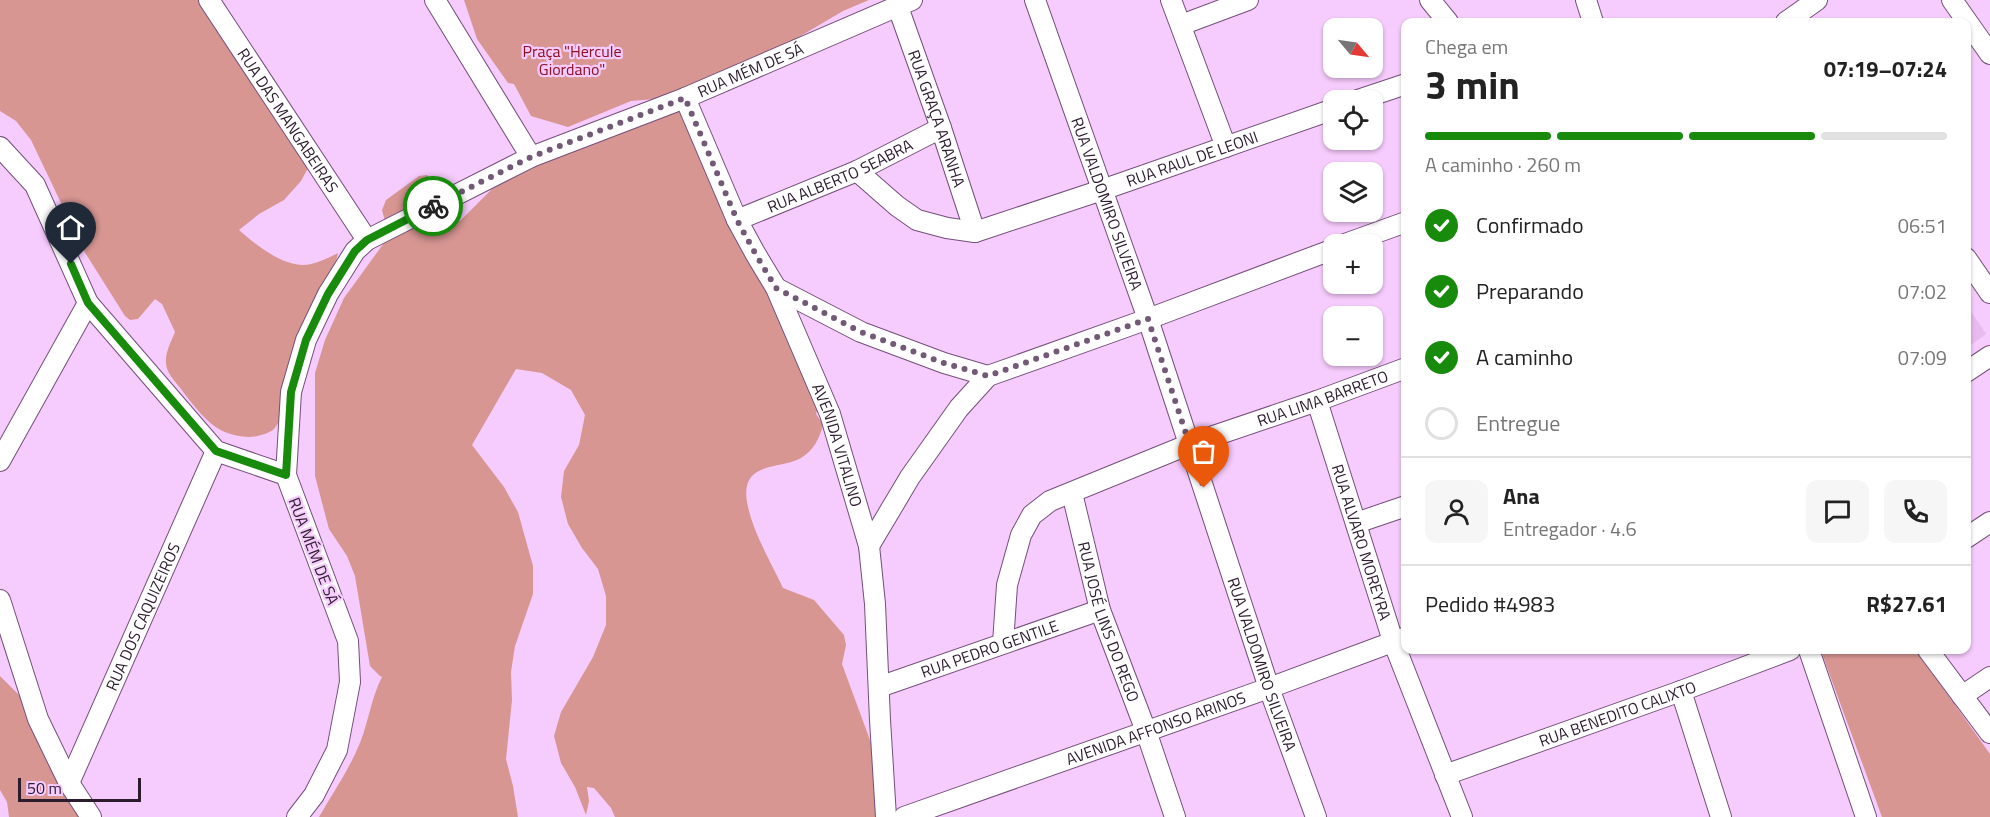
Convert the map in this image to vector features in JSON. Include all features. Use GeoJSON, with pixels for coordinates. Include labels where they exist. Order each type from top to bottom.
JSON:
{"type":"FeatureCollection","features":[{"type":"Feature","properties":{"kind":"street","name":"RUA DAS MANGABEIRAS"},"geometry":{"type":"LineString","coordinates":[[209,0],[367,240]]}},
{"type":"Feature","properties":{"kind":"street"},"geometry":{"type":"LineString","coordinates":[[435,0],[531,157]]}},
{"type":"Feature","properties":{"kind":"street","name":"RUA VALDOMIRO SILVEIRA"},"geometry":{"type":"LineString","coordinates":[[1035,0],[1148,319],[1269,688],[1316,817]]}},
{"type":"Feature","properties":{"kind":"street"},"geometry":{"type":"LineString","coordinates":[[1171,0],[1226,147]]}},
{"type":"Feature","properties":{"kind":"street"},"geometry":{"type":"LineString","coordinates":[[1181,25],[1248,0]]}},
{"type":"Feature","properties":{"kind":"street"},"geometry":{"type":"LineString","coordinates":[[1430,0],[1445,18]]}},
{"type":"Feature","properties":{"kind":"street"},"geometry":{"type":"LineString","coordinates":[[1586,0],[1592,18]]}},
{"type":"Feature","properties":{"kind":"street"},"geometry":{"type":"LineString","coordinates":[[1798,18],[1817,0]]}},
{"type":"Feature","properties":{"kind":"street"},"geometry":{"type":"LineString","coordinates":[[1952,0],[1966,18]]}},
{"type":"Feature","properties":{"kind":"street","name":"RUA MÉM DE SÁ"},"geometry":{"type":"LineString","coordinates":[[297,817],[314,795],[337,750],[350,682],[348,641],[286,475],[291,392],[306,340],[328,294],[355,251],[367,240],[531,157],[685,98],[905,3]]}},
{"type":"Feature","properties":{"kind":"street","name":"RUA GRAÇA ARANHA"},"geometry":{"type":"LineString","coordinates":[[905,3],[941,129],[975,232]]}},
{"type":"Feature","properties":{"kind":"street"},"geometry":{"type":"LineString","coordinates":[[1971,24],[1987,44]]}},
{"type":"Feature","properties":{"kind":"street"},"geometry":{"type":"LineString","coordinates":[[1383,92],[1401,86]]}},
{"type":"Feature","properties":{"kind":"street","name":"AVENIDA VITALINO"},"geometry":{"type":"LineString","coordinates":[[685,98],[737,220],[776,288],[830,414],[869,546],[875,604],[886,817]]}},
{"type":"Feature","properties":{"kind":"street","name":"RUA RAUL DE LEONI"},"geometry":{"type":"LineString","coordinates":[[857,171],[897,206],[917,220],[975,232],[1323,113]]}},
{"type":"Feature","properties":{"kind":"street","name":"RUA ALBERTO SEABRA"},"geometry":{"type":"LineString","coordinates":[[737,220],[857,171],[941,129]]}},
{"type":"Feature","properties":{"kind":"street"},"geometry":{"type":"LineString","coordinates":[[0,147],[35,185],[88,303],[216,451],[286,475]]}},
{"type":"Feature","properties":{"kind":"street"},"geometry":{"type":"LineString","coordinates":[[1373,234],[1401,224]]}},
{"type":"Feature","properties":{"kind":"street"},"geometry":{"type":"LineString","coordinates":[[869,546],[910,477],[959,408],[988,376],[1323,253]]}},
{"type":"Feature","properties":{"kind":"street"},"geometry":{"type":"LineString","coordinates":[[1971,265],[1990,293]]}},
{"type":"Feature","properties":{"kind":"street"},"geometry":{"type":"LineString","coordinates":[[776,288],[861,332],[944,363],[988,376]]}},
{"type":"Feature","properties":{"kind":"street"},"geometry":{"type":"LineString","coordinates":[[0,461],[88,303]]}},
{"type":"Feature","properties":{"kind":"street"},"geometry":{"type":"LineString","coordinates":[[1971,369],[1990,356]]}},
{"type":"Feature","properties":{"kind":"street","name":"RUA LIMA BARRETO"},"geometry":{"type":"LineString","coordinates":[[1003,643],[1006,585],[1021,535],[1032,515],[1050,501],[1190,444],[1401,370]]}},
{"type":"Feature","properties":{"kind":"street","name":"RUA ALVARO MOREYRA"},"geometry":{"type":"LineString","coordinates":[[1317,401],[1356,523],[1399,639]]}},
{"type":"Feature","properties":{"kind":"street","name":"RUA DOS CAQUIZEIROS"},"geometry":{"type":"LineString","coordinates":[[69,783],[216,451]]}},
{"type":"Feature","properties":{"kind":"street","name":"RUA JOSÉ LINS DO REGO"},"geometry":{"type":"LineString","coordinates":[[1072,492],[1100,610],[1146,731],[1175,817]]}},
{"type":"Feature","properties":{"kind":"street"},"geometry":{"type":"LineString","coordinates":[[1356,523],[1401,508]]}},
{"type":"Feature","properties":{"kind":"street"},"geometry":{"type":"LineString","coordinates":[[1971,535],[1990,522]]}},
{"type":"Feature","properties":{"kind":"street"},"geometry":{"type":"LineString","coordinates":[[0,600],[38,719],[69,783],[91,817]]}},
{"type":"Feature","properties":{"kind":"street","name":"RUA PEDRO GENTILE"},"geometry":{"type":"LineString","coordinates":[[879,687],[1100,610]]}},
{"type":"Feature","properties":{"kind":"street","name":"AVENIDA AFFONSO ARINOS"},"geometry":{"type":"LineString","coordinates":[[904,817],[1269,688],[1399,639]]}},
{"type":"Feature","properties":{"kind":"street","name":"RUA ALVARO MOREYRA"},"geometry":{"type":"LineString","coordinates":[[1404,654],[1445,775],[1462,817]]}},
{"type":"Feature","properties":{"kind":"street","name":"RUA BENEDITO CALIXTO"},"geometry":{"type":"LineString","coordinates":[[1445,775],[1779,654]]}},
{"type":"Feature","properties":{"kind":"street"},"geometry":{"type":"LineString","coordinates":[[1810,654],[1866,817]]}},
{"type":"Feature","properties":{"kind":"street"},"geometry":{"type":"LineString","coordinates":[[1931,654],[1990,733]]}},
{"type":"Feature","properties":{"kind":"street"},"geometry":{"type":"LineString","coordinates":[[1962,696],[1990,678]]}},
{"type":"Feature","properties":{"kind":"street"},"geometry":{"type":"LineString","coordinates":[[1681,691],[1715,815]]}},
{"type":"Feature","properties":{"kind":"shaded area"},"geometry":{"type":"Polygon","coordinates":[[[1971,312],[1986,334],[1971,345],[1971,312]]]}},
{"type":"Feature","properties":{"kind":"green space"},"geometry":{"type":"Polygon","coordinates":[[[0,0],[212,0],[315,155],[301,181],[284,200],[259,214],[239,230],[272,255],[292,263],[311,264],[338,253],[299,375],[281,419],[271,431],[249,437],[238,436],[211,424],[168,371],[166,356],[175,332],[162,304],[155,299],[138,319],[130,320],[125,316],[84,251],[31,140],[16,121],[0,111],[0,0]]]}},
{"type":"Feature","properties":{"kind":"green space","name":"Praça \"Hercule Giordano\""},"geometry":{"type":"Polygon","coordinates":[[[464,0],[869,0],[843,11],[755,63],[716,74],[693,85],[689,92],[821,399],[816,414],[823,424],[816,443],[801,458],[764,469],[750,479],[746,489],[749,513],[783,588],[814,600],[844,635],[846,645],[842,664],[881,770],[881,817],[615,817],[611,808],[594,788],[587,787],[589,801],[586,815],[575,787],[561,763],[554,736],[561,712],[593,657],[606,625],[606,596],[598,569],[568,524],[561,497],[564,471],[579,445],[585,415],[571,390],[542,373],[516,369],[472,445],[504,487],[518,512],[533,566],[533,594],[515,646],[511,672],[512,700],[506,759],[518,817],[319,817],[356,752],[382,677],[370,666],[355,576],[347,556],[329,529],[315,476],[315,373],[325,340],[344,298],[389,236],[382,210],[386,200],[419,176],[427,175],[441,189],[450,218],[460,221],[492,189],[548,155],[655,99],[631,101],[568,127],[531,116],[514,84],[508,83],[477,39],[464,0]]]}},
{"type":"Feature","properties":{"kind":"green space"},"geometry":{"type":"Polygon","coordinates":[[[1822,654],[1919,654],[1990,754],[1990,817],[1882,817],[1822,654]]]}},
{"type":"Feature","properties":{"kind":"green space"},"geometry":{"type":"Polygon","coordinates":[[[0,676],[26,702],[86,817],[9,817],[7,802],[0,790],[0,676]]]}},
{"type":"Feature","properties":{"kind":"way so far"},"geometry":{"type":"LineString","coordinates":[[433,206],[531,157],[685,98],[737,220],[776,288],[861,332],[944,363],[988,376],[1148,319],[1204,488]]}},
{"type":"Feature","properties":{"kind":"route"},"geometry":{"type":"LineString","coordinates":[[71,264],[88,303],[216,451],[286,475],[291,392],[306,340],[328,294],[355,251],[367,240],[433,206]]}}]}
